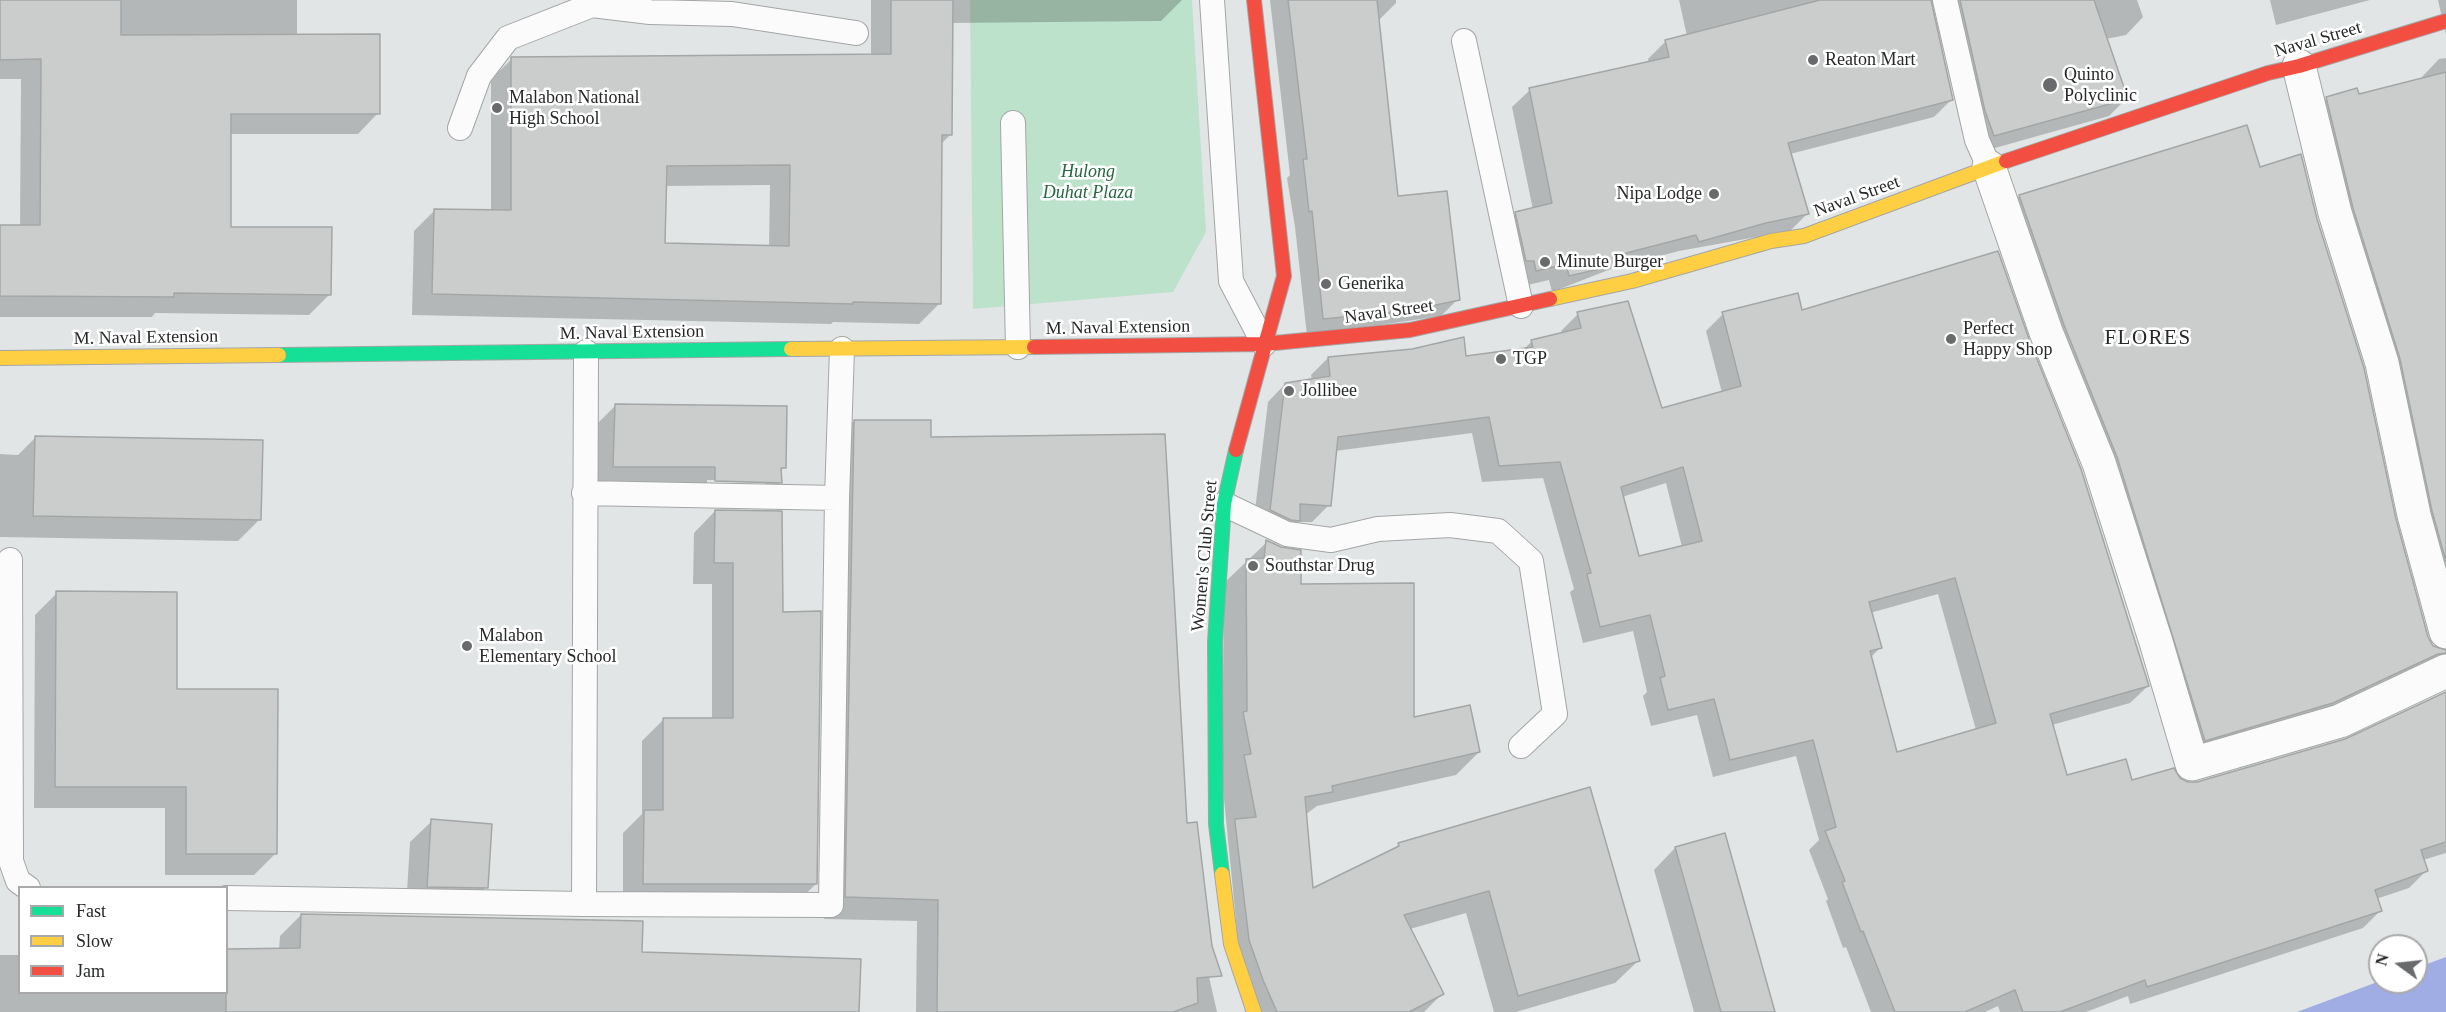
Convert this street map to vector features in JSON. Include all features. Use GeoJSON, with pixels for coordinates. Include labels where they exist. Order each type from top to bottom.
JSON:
{"type":"FeatureCollection","features":[{"type":"Feature","properties":{"kind":"street","name":"Women's Club Street"},"geometry":{"type":"LineString","coordinates":[[1254,0],[1284,276],[1241,427],[1224,504],[1215,642],[1216,824],[1231,944],[1254,1012]]}},
{"type":"Feature","properties":{"kind":"street","name":"Naval Street"},"geometry":{"type":"LineString","coordinates":[[1264,344],[1410,330],[1632,280],[1771,241],[1804,236],[1989,167],[2178,102],[2446,21]]}},
{"type":"Feature","properties":{"kind":"street"},"geometry":{"type":"LineString","coordinates":[[2299,66],[2336,213],[2382,363],[2414,514],[2446,632]]}},
{"type":"Feature","properties":{"kind":"street"},"geometry":{"type":"LineString","coordinates":[[1989,167],[2046,332],[2099,463],[2192,764],[2340,721],[2446,671]]}},
{"type":"Feature","properties":{"kind":"street","name":"M. Naval Extension"},"geometry":{"type":"LineString","coordinates":[[0,358],[1264,344]]}},
{"type":"Feature","properties":{"kind":"lane"},"geometry":{"type":"LineString","coordinates":[[1212,0],[1231,281],[1264,344]]}},
{"type":"Feature","properties":{"kind":"lane"},"geometry":{"type":"LineString","coordinates":[[1945,0],[1977,140],[1989,167]]}},
{"type":"Feature","properties":{"kind":"lane"},"geometry":{"type":"LineString","coordinates":[[460,128],[478,76],[507,38],[592,2],[650,12],[732,14],[856,33]]}},
{"type":"Feature","properties":{"kind":"lane"},"geometry":{"type":"LineString","coordinates":[[1464,41],[1521,306]]}},
{"type":"Feature","properties":{"kind":"lane"},"geometry":{"type":"LineString","coordinates":[[1013,123],[1018,347]]}},
{"type":"Feature","properties":{"kind":"lane"},"geometry":{"type":"LineString","coordinates":[[228,898],[584,904],[831,904],[837,498],[842,349]]}},
{"type":"Feature","properties":{"kind":"lane"},"geometry":{"type":"LineString","coordinates":[[584,904],[586,352]]}},
{"type":"Feature","properties":{"kind":"lane"},"geometry":{"type":"LineString","coordinates":[[584,493],[837,498]]}},
{"type":"Feature","properties":{"kind":"lane"},"geometry":{"type":"LineString","coordinates":[[1224,504],[1287,534],[1331,540],[1378,529],[1438,525],[1498,531],[1531,561],[1555,714],[1521,746]]}},
{"type":"Feature","properties":{"kind":"lane"},"geometry":{"type":"LineString","coordinates":[[10,560],[11,861],[18,881],[25,886]]}},
{"type":"Feature","properties":{"kind":"green space","name":"Hulong Duhat Plaza"},"geometry":{"type":"Polygon","coordinates":[[[970,0],[1192,0],[1206,232],[1173,292],[973,309],[970,0]]]}},
{"type":"Feature","properties":{"kind":"water"},"geometry":{"type":"Polygon","coordinates":[[[2446,957],[2446,1012],[2297,1012],[2368,985],[2368,994],[2428,994],[2428,964],[2446,957]]]}},
{"type":"Feature","properties":{"kind":"building"},"geometry":{"type":"Polygon","coordinates":[[[0,0],[121,0],[121,35],[380,34],[380,114],[231,114],[231,227],[332,227],[331,295],[174,293],[174,297],[0,296],[0,225],[40,225],[41,59],[0,60],[0,0]]]}},
{"type":"Feature","properties":{"kind":"building"},"geometry":{"type":"Polygon","coordinates":[[[891,0],[953,0],[952,135],[942,135],[941,304],[432,294],[434,209],[511,210],[511,57],[891,54],[891,0]],[[790,165],[667,166],[665,243],[789,246],[790,165]]]}},
{"type":"Feature","properties":{"kind":"building"},"geometry":{"type":"Polygon","coordinates":[[[1288,0],[1377,0],[1398,196],[1447,191],[1460,300],[1407,311],[1323,319],[1312,211],[1309,212],[1303,159],[1307,159],[1288,0]]]}},
{"type":"Feature","properties":{"kind":"building"},"geometry":{"type":"Polygon","coordinates":[[[1820,0],[1931,0],[1953,100],[1788,143],[1809,214],[1766,223],[1699,242],[1696,235],[1615,256],[1617,265],[1569,276],[1566,264],[1536,271],[1534,261],[1526,261],[1515,212],[1552,203],[1529,88],[1669,57],[1665,40],[1820,0]]]}},
{"type":"Feature","properties":{"kind":"building"},"geometry":{"type":"Polygon","coordinates":[[[1960,0],[2094,0],[2128,99],[1994,136],[1985,111],[1960,0]]]}},
{"type":"Feature","properties":{"kind":"building"},"geometry":{"type":"Polygon","coordinates":[[[2446,72],[2446,561],[2432,511],[2400,359],[2353,208],[2326,97],[2357,88],[2359,94],[2446,72]]]}},
{"type":"Feature","properties":{"kind":"building"},"geometry":{"type":"Polygon","coordinates":[[[2247,125],[2260,167],[2301,154],[2317,219],[2364,368],[2396,519],[2428,637],[2433,646],[2446,650],[2446,653],[2438,654],[2333,703],[2205,741],[2117,457],[2064,325],[2019,195],[2247,125]]]}},
{"type":"Feature","properties":{"kind":"building"},"geometry":{"type":"Polygon","coordinates":[[[1998,251],[2029,339],[2081,469],[2149,686],[2050,714],[2067,775],[2126,759],[2132,780],[2174,768],[2180,778],[2188,782],[2197,782],[2345,739],[2446,692],[2446,842],[2421,850],[2428,871],[2375,890],[2382,911],[2147,987],[2145,980],[2060,1012],[2023,1012],[2015,990],[1965,1012],[1895,1012],[1863,931],[1861,932],[1842,882],[1845,881],[1825,831],[1836,827],[1813,740],[1730,760],[1714,699],[1668,710],[1660,678],[1665,676],[1650,615],[1600,627],[1587,574],[1591,573],[1560,462],[1499,466],[1489,417],[1338,437],[1331,506],[1300,504],[1300,521],[1291,520],[1270,510],[1285,383],[1330,376],[1328,357],[1412,349],[1464,337],[1466,356],[1533,347],[1531,340],[1581,328],[1577,312],[1628,301],[1662,408],[1741,386],[1722,312],[1798,293],[1802,310],[1998,251]],[[1683,467],[1621,487],[1639,556],[1702,541],[1683,467]],[[1955,578],[1869,602],[1882,648],[1870,651],[1897,752],[1996,723],[1955,578]]]}},
{"type":"Feature","properties":{"kind":"building"},"geometry":{"type":"Polygon","coordinates":[[[615,404],[787,406],[786,468],[781,468],[782,483],[715,481],[715,467],[613,467],[615,404]]]}},
{"type":"Feature","properties":{"kind":"building"},"geometry":{"type":"Polygon","coordinates":[[[854,420],[931,420],[931,437],[1165,434],[1187,823],[1197,822],[1212,946],[1222,976],[1197,978],[1198,1003],[1173,1012],[937,1012],[938,900],[845,897],[854,420]]]}},
{"type":"Feature","properties":{"kind":"building"},"geometry":{"type":"Polygon","coordinates":[[[35,436],[263,440],[261,520],[33,516],[35,436]]]}},
{"type":"Feature","properties":{"kind":"building"},"geometry":{"type":"Polygon","coordinates":[[[715,510],[782,511],[783,612],[821,611],[817,884],[643,884],[644,810],[663,810],[663,718],[733,718],[733,563],[714,563],[715,510]]]}},
{"type":"Feature","properties":{"kind":"building"},"geometry":{"type":"Polygon","coordinates":[[[1266,540],[1281,547],[1301,550],[1301,584],[1414,583],[1414,717],[1470,705],[1480,752],[1332,786],[1333,792],[1305,797],[1313,888],[1399,846],[1398,843],[1590,787],[1640,961],[1518,996],[1489,891],[1404,915],[1444,994],[1409,1012],[1277,1012],[1249,940],[1235,823],[1235,819],[1256,817],[1244,755],[1251,754],[1243,712],[1247,711],[1246,559],[1264,558],[1266,540]]]}},
{"type":"Feature","properties":{"kind":"building"},"geometry":{"type":"Polygon","coordinates":[[[56,591],[177,592],[177,689],[278,689],[277,854],[186,854],[186,787],[55,787],[56,591]]]}},
{"type":"Feature","properties":{"kind":"building"},"geometry":{"type":"Polygon","coordinates":[[[431,819],[492,824],[488,888],[427,887],[431,819]]]}},
{"type":"Feature","properties":{"kind":"building"},"geometry":{"type":"Polygon","coordinates":[[[1725,833],[1775,1012],[1721,1012],[1675,847],[1725,833]]]}},
{"type":"Feature","properties":{"kind":"building"},"geometry":{"type":"Polygon","coordinates":[[[301,914],[643,921],[642,952],[861,959],[859,1012],[226,1012],[228,949],[300,948],[301,914]]]}},
{"type":"Feature","properties":{"kind":"traffic: fast"},"geometry":{"type":"LineString","coordinates":[[279,355],[791,349]]}},
{"type":"Feature","properties":{"kind":"traffic: fast"},"geometry":{"type":"LineString","coordinates":[[1222,874],[1216,824],[1215,642],[1224,504],[1236,450]]}},
{"type":"Feature","properties":{"kind":"traffic: slow"},"geometry":{"type":"LineString","coordinates":[[1550,299],[1632,281],[1771,241],[1804,236],[2006,161]]}},
{"type":"Feature","properties":{"kind":"traffic: slow"},"geometry":{"type":"LineString","coordinates":[[791,349],[1034,347]]}},
{"type":"Feature","properties":{"kind":"traffic: slow"},"geometry":{"type":"LineString","coordinates":[[0,358],[279,355]]}},
{"type":"Feature","properties":{"kind":"traffic: slow"},"geometry":{"type":"LineString","coordinates":[[1222,874],[1231,944],[1254,1012]]}},
{"type":"Feature","properties":{"kind":"traffic: jam"},"geometry":{"type":"LineString","coordinates":[[1236,450],[1284,276],[1254,0]]}},
{"type":"Feature","properties":{"kind":"traffic: jam"},"geometry":{"type":"LineString","coordinates":[[2006,161],[2268,73],[2299,66],[2446,21]]}},
{"type":"Feature","properties":{"kind":"traffic: jam"},"geometry":{"type":"LineString","coordinates":[[1034,347],[1264,344],[1410,330],[1550,299]]}},
{"type":"Feature","properties":{"kind":"place","name":"Reaton Mart"},"geometry":{"type":"Point","coordinates":[1813,60]}},
{"type":"Feature","properties":{"kind":"place","name":"Quinto Polyclinic"},"geometry":{"type":"Point","coordinates":[2050,85]}},
{"type":"Feature","properties":{"kind":"place","name":"Malabon National High School"},"geometry":{"type":"Point","coordinates":[497,108]}},
{"type":"Feature","properties":{"kind":"place","name":"Nipa Lodge"},"geometry":{"type":"Point","coordinates":[1714,194]}},
{"type":"Feature","properties":{"kind":"place","name":"Minute Burger"},"geometry":{"type":"Point","coordinates":[1545,262]}},
{"type":"Feature","properties":{"kind":"place","name":"Generika"},"geometry":{"type":"Point","coordinates":[1326,284]}},
{"type":"Feature","properties":{"kind":"place","name":"Perfect Happy Shop"},"geometry":{"type":"Point","coordinates":[1951,339]}},
{"type":"Feature","properties":{"kind":"place","name":"TGP"},"geometry":{"type":"Point","coordinates":[1501,359]}},
{"type":"Feature","properties":{"kind":"place","name":"Jollibee"},"geometry":{"type":"Point","coordinates":[1289,391]}},
{"type":"Feature","properties":{"kind":"place","name":"Southstar Drug"},"geometry":{"type":"Point","coordinates":[1253,566]}},
{"type":"Feature","properties":{"kind":"place","name":"Malabon Elementary School"},"geometry":{"type":"Point","coordinates":[467,646]}},
{"type":"Feature","properties":{"kind":"district","name":"FLORES"},"geometry":{"type":"Point","coordinates":[2148,338]}}]}
